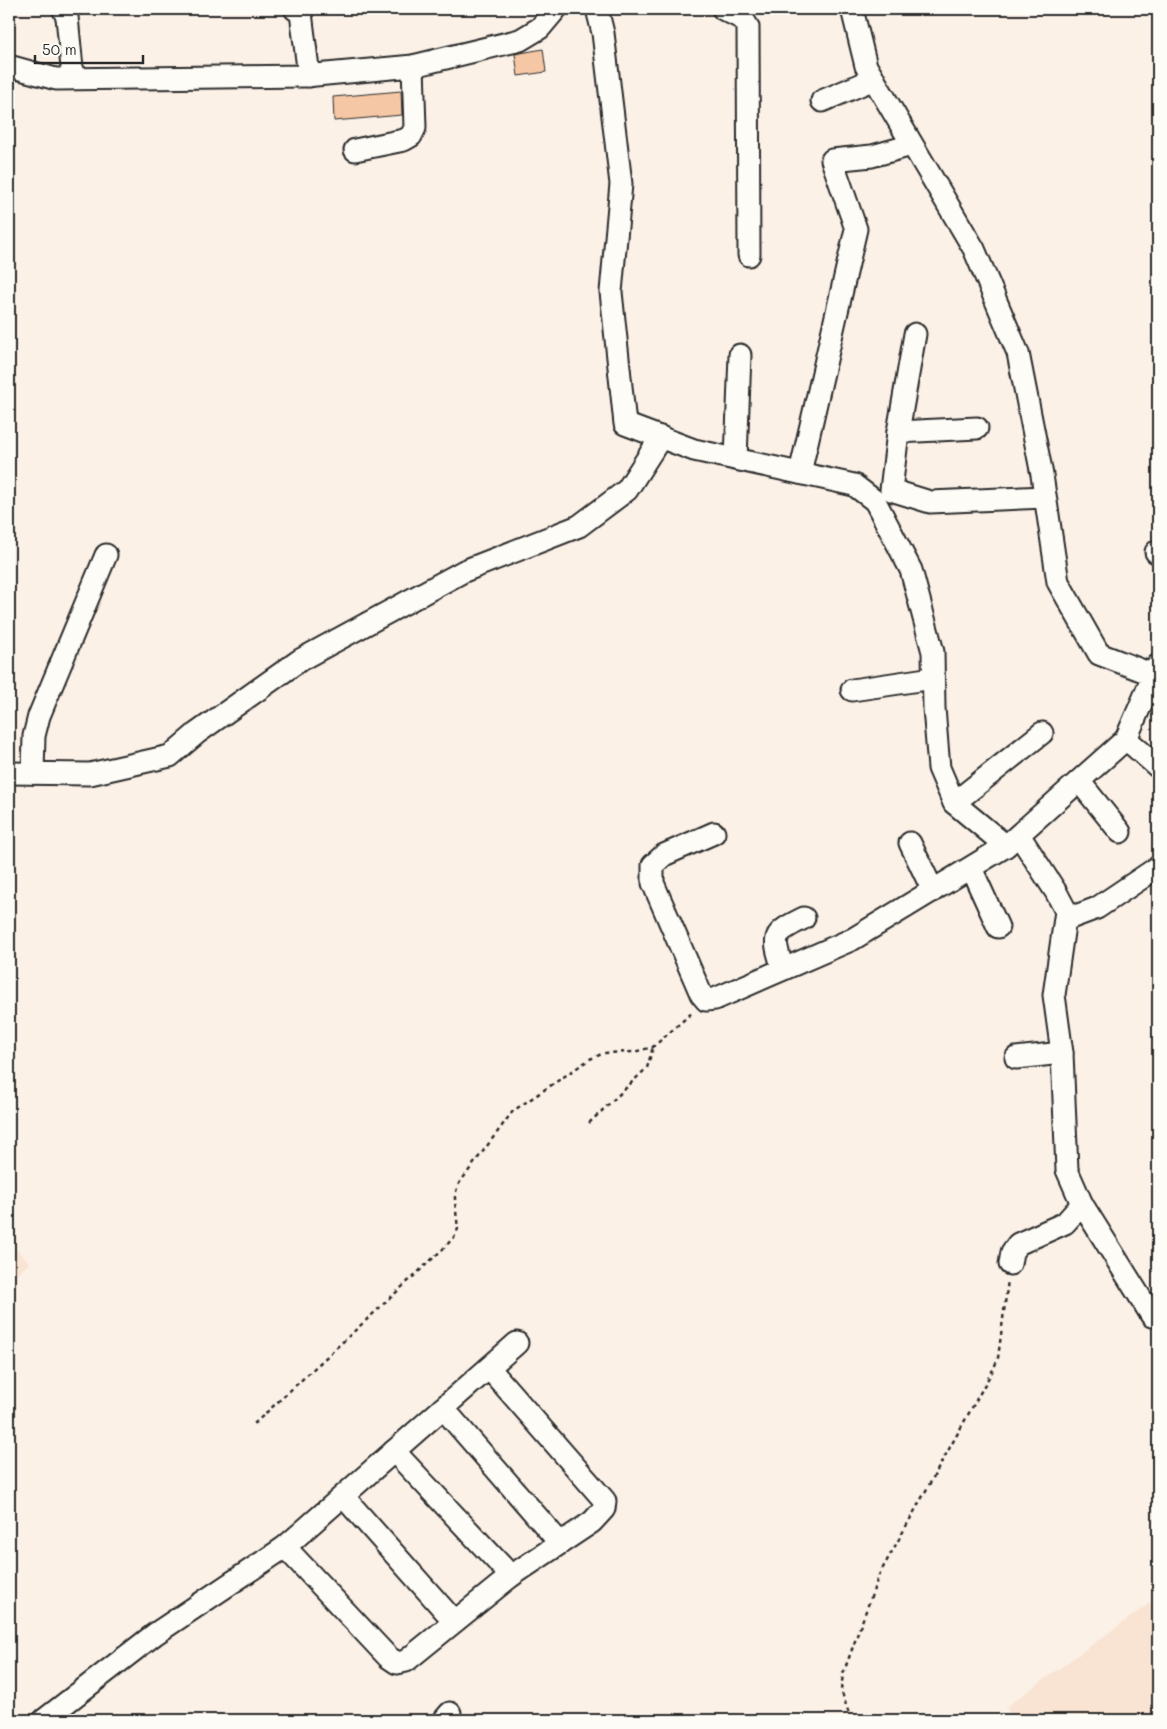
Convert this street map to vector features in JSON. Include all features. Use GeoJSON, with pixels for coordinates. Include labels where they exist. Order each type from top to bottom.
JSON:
{"type":"FeatureCollection","features":[{"type":"Feature","properties":{"kind":"street"},"geometry":{"type":"LineString","coordinates":[[63,9],[67,16],[74,78]]}},
{"type":"Feature","properties":{"kind":"street"},"geometry":{"type":"LineString","coordinates":[[295,9],[300,13],[309,76]]}},
{"type":"Feature","properties":{"kind":"street"},"geometry":{"type":"LineString","coordinates":[[9,66],[56,79],[309,76],[413,66],[520,40],[540,28],[556,9]]}},
{"type":"Feature","properties":{"kind":"street"},"geometry":{"type":"LineString","coordinates":[[597,9],[603,33],[621,184],[611,292],[625,424],[694,450],[854,485],[883,495],[930,502],[1045,497]]}},
{"type":"Feature","properties":{"kind":"street"},"geometry":{"type":"LineString","coordinates":[[723,9],[742,19],[748,27],[749,255]]}},
{"type":"Feature","properties":{"kind":"street"},"geometry":{"type":"LineString","coordinates":[[714,833],[664,855],[652,865],[653,883],[701,994],[706,1000],[715,999],[853,939],[1012,841],[1126,739],[1156,670],[1099,654],[1058,582],[1045,497],[1018,353],[974,248],[866,66],[852,9]]}},
{"type":"Feature","properties":{"kind":"street"},"geometry":{"type":"LineString","coordinates":[[355,150],[404,140],[410,136],[415,128],[413,66]]}},
{"type":"Feature","properties":{"kind":"street"},"geometry":{"type":"LineString","coordinates":[[822,101],[874,79]]}},
{"type":"Feature","properties":{"kind":"street"},"geometry":{"type":"LineString","coordinates":[[800,473],[856,229],[832,160],[872,156],[912,145]]}},
{"type":"Feature","properties":{"kind":"street"},"geometry":{"type":"LineString","coordinates":[[915,334],[898,432],[883,495],[911,570],[933,652],[934,708],[939,768],[954,803],[1012,841],[1056,892],[1066,911],[1054,995],[1062,1053],[1067,1170],[1082,1204],[1152,1316]]}},
{"type":"Feature","properties":{"kind":"street"},"geometry":{"type":"LineString","coordinates":[[736,459],[740,355]]}},
{"type":"Feature","properties":{"kind":"street"},"geometry":{"type":"LineString","coordinates":[[898,432],[976,428]]}},
{"type":"Feature","properties":{"kind":"street"},"geometry":{"type":"LineString","coordinates":[[9,773],[90,774],[170,756],[197,733],[300,660],[464,571],[579,526],[627,490],[661,437]]}},
{"type":"Feature","properties":{"kind":"street"},"geometry":{"type":"LineString","coordinates":[[33,773],[34,736],[39,716],[106,555]]}},
{"type":"Feature","properties":{"kind":"street"},"geometry":{"type":"LineString","coordinates":[[852,690],[933,678]]}},
{"type":"Feature","properties":{"kind":"street"},"geometry":{"type":"LineString","coordinates":[[954,803],[1042,733]]}},
{"type":"Feature","properties":{"kind":"street"},"geometry":{"type":"LineString","coordinates":[[1126,739],[1158,767]]}},
{"type":"Feature","properties":{"kind":"street"},"geometry":{"type":"LineString","coordinates":[[1079,781],[1120,832]]}},
{"type":"Feature","properties":{"kind":"street"},"geometry":{"type":"LineString","coordinates":[[910,844],[934,890]]}},
{"type":"Feature","properties":{"kind":"street"},"geometry":{"type":"LineString","coordinates":[[1065,920],[1097,908],[1158,867]]}},
{"type":"Feature","properties":{"kind":"street"},"geometry":{"type":"LineString","coordinates":[[971,868],[998,927]]}},
{"type":"Feature","properties":{"kind":"street"},"geometry":{"type":"LineString","coordinates":[[783,969],[776,946],[776,936],[782,929],[804,918]]}},
{"type":"Feature","properties":{"kind":"street"},"geometry":{"type":"LineString","coordinates":[[1016,1058],[1062,1053]]}},
{"type":"Feature","properties":{"kind":"street"},"geometry":{"type":"LineString","coordinates":[[1010,1264],[1012,1252],[1018,1244],[1065,1223],[1082,1204]]}},
{"type":"Feature","properties":{"kind":"street"},"geometry":{"type":"LineString","coordinates":[[44,1720],[155,1634],[285,1547],[517,1343]]}},
{"type":"Feature","properties":{"kind":"street"},"geometry":{"type":"LineString","coordinates":[[285,1547],[388,1658],[397,1663],[406,1661],[511,1576],[592,1522],[604,1509],[605,1501],[488,1368]]}},
{"type":"Feature","properties":{"kind":"street"},"geometry":{"type":"LineString","coordinates":[[443,1408],[560,1543]]}},
{"type":"Feature","properties":{"kind":"street"},"geometry":{"type":"LineString","coordinates":[[394,1451],[511,1576]]}},
{"type":"Feature","properties":{"kind":"street"},"geometry":{"type":"LineString","coordinates":[[343,1496],[454,1621]]}},
{"type":"Feature","properties":{"kind":"path"},"geometry":{"type":"LineString","coordinates":[[254,1424],[454,1237],[458,1229],[455,1195],[458,1185],[513,1111],[590,1059],[604,1053],[634,1052],[653,1047],[706,1000]]}},
{"type":"Feature","properties":{"kind":"path"},"geometry":{"type":"LineString","coordinates":[[589,1123],[647,1068],[653,1047]]}},
{"type":"Feature","properties":{"kind":"path"},"geometry":{"type":"LineString","coordinates":[[850,1720],[841,1690],[842,1674],[879,1575],[994,1368],[998,1358],[1010,1264]]}},
{"type":"Feature","properties":{"kind":"shaded area"},"geometry":{"type":"Polygon","coordinates":[[[9,1242],[30,1263],[9,1280],[9,1242]]]}},
{"type":"Feature","properties":{"kind":"shaded area"},"geometry":{"type":"Polygon","coordinates":[[[1158,1597],[1158,1720],[1014,1720],[1006,1707],[1158,1597]]]}},
{"type":"Feature","properties":{"kind":"building"},"geometry":{"type":"Polygon","coordinates":[[[543,49],[546,72],[518,76],[515,54],[543,49]]]}},
{"type":"Feature","properties":{"kind":"building"},"geometry":{"type":"Polygon","coordinates":[[[401,91],[402,115],[334,121],[333,97],[401,91]]]}}]}
